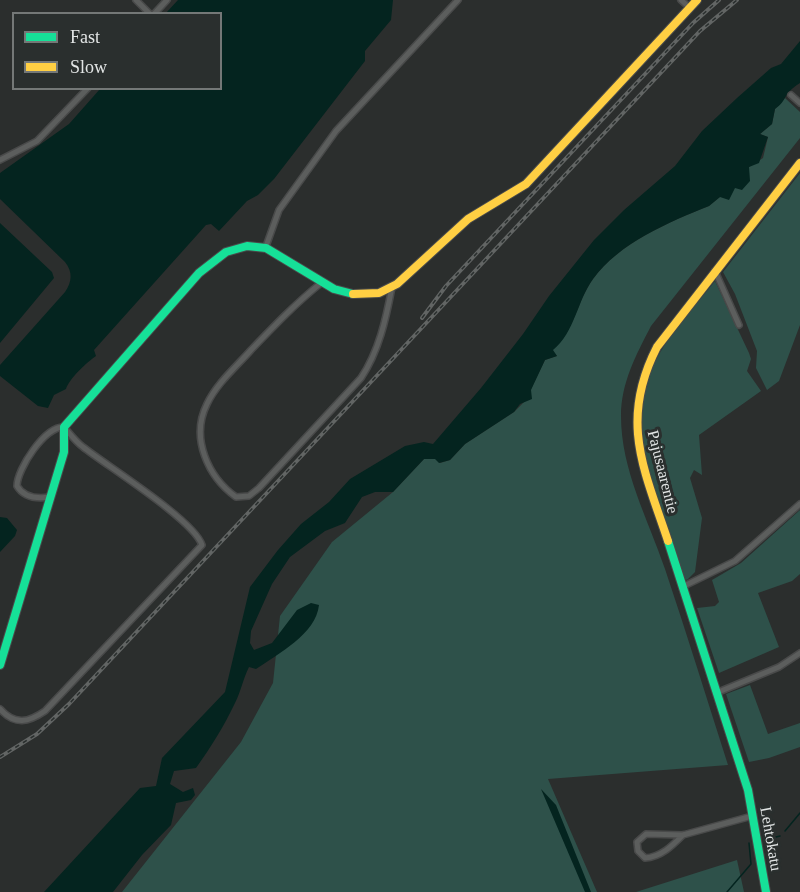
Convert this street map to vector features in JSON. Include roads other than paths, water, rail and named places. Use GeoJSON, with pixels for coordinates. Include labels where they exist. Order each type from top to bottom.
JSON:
{"type":"FeatureCollection","features":[{"type":"Feature","properties":{"kind":"street"},"geometry":{"type":"LineString","coordinates":[[136,0],[150,12]]}},
{"type":"Feature","properties":{"kind":"street"},"geometry":{"type":"LineString","coordinates":[[154,12],[167,0]]}},
{"type":"Feature","properties":{"kind":"street"},"geometry":{"type":"LineString","coordinates":[[265,249],[279,210],[336,131],[458,0]]}},
{"type":"Feature","properties":{"kind":"street"},"geometry":{"type":"LineString","coordinates":[[681,0],[690,8]]}},
{"type":"Feature","properties":{"kind":"street"},"geometry":{"type":"LineString","coordinates":[[0,664],[64,452],[64,427],[104,378],[213,261],[236,248],[265,249],[284,256],[321,283],[342,292],[357,294],[379,292],[392,287],[412,275],[468,219],[514,195],[526,184],[697,0]]}},
{"type":"Feature","properties":{"kind":"street"},"geometry":{"type":"LineString","coordinates":[[0,160],[37,141],[86,90]]}},
{"type":"Feature","properties":{"kind":"street"},"geometry":{"type":"LineString","coordinates":[[791,95],[800,103]]}},
{"type":"Feature","properties":{"kind":"street","name":"Pajusaarentie"},"geometry":{"type":"LineString","coordinates":[[748,790],[639,453],[636,403],[646,368],[657,347],[800,163]]}},
{"type":"Feature","properties":{"kind":"street"},"geometry":{"type":"LineString","coordinates":[[715,271],[739,325]]}},
{"type":"Feature","properties":{"kind":"street"},"geometry":{"type":"LineString","coordinates":[[321,283],[292,306],[222,382],[206,405],[201,426],[206,463],[213,476],[236,497],[249,496],[259,488],[361,378],[370,365],[384,328],[392,287]]}},
{"type":"Feature","properties":{"kind":"street"},"geometry":{"type":"LineString","coordinates":[[50,497],[38,498],[22,493],[17,486],[17,477],[26,460],[47,433],[55,428],[64,427]]}},
{"type":"Feature","properties":{"kind":"street"},"geometry":{"type":"LineString","coordinates":[[0,709],[14,721],[24,722],[45,711],[202,544],[196,535],[166,508],[82,447],[64,427]]}},
{"type":"Feature","properties":{"kind":"street"},"geometry":{"type":"LineString","coordinates":[[681,586],[735,561],[800,504]]}},
{"type":"Feature","properties":{"kind":"street"},"geometry":{"type":"LineString","coordinates":[[716,693],[778,667],[800,653]]}},
{"type":"Feature","properties":{"kind":"street","name":"Lehtokatu"},"geometry":{"type":"LineString","coordinates":[[748,790],[766,892]]}},
{"type":"Feature","properties":{"kind":"street"},"geometry":{"type":"LineString","coordinates":[[683,835],[673,846],[657,856],[645,858],[638,851],[637,842],[646,834],[683,835],[752,816]]}},
{"type":"Feature","properties":{"kind":"waterway"},"geometry":{"type":"LineString","coordinates":[[785,831],[800,813]]}},
{"type":"Feature","properties":{"kind":"waterway"},"geometry":{"type":"LineString","coordinates":[[764,840],[780,836]]}},
{"type":"Feature","properties":{"kind":"waterway"},"geometry":{"type":"LineString","coordinates":[[727,892],[751,864],[749,843]]}},
{"type":"Feature","properties":{"kind":"railway"},"geometry":{"type":"LineString","coordinates":[[422,318],[446,286],[693,23],[719,0]]}},
{"type":"Feature","properties":{"kind":"railway"},"geometry":{"type":"LineString","coordinates":[[0,757],[37,734],[69,704],[700,31],[737,0]]}}]}
